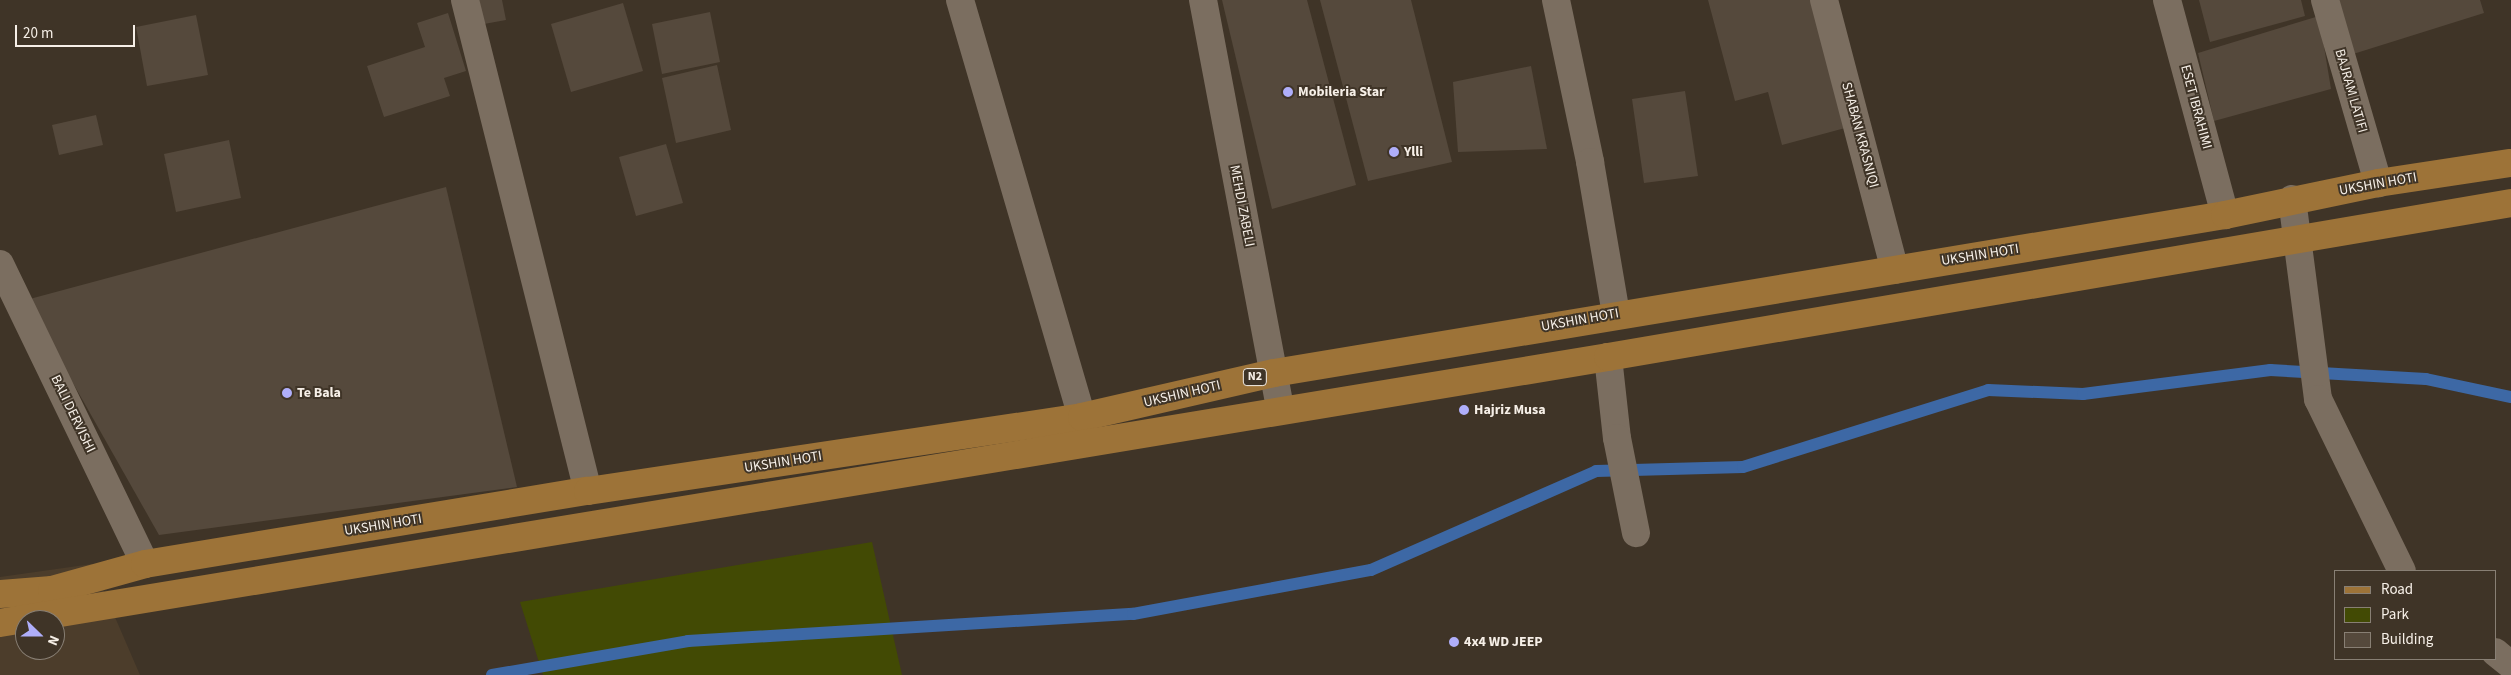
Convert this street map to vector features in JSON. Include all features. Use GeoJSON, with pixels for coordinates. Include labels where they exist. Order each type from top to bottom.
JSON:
{"type":"FeatureCollection","features":[{"type":"Feature","properties":{"kind":"main road","name":"UKSHIN HOTI"},"geometry":{"type":"LineString","coordinates":[[0,594],[52,590],[146,564],[588,491],[1082,417],[1274,373],[1616,314],[2225,215],[2292,199],[2378,183],[2511,163]]}},
{"type":"Feature","properties":{"kind":"main road"},"geometry":{"type":"LineString","coordinates":[[0,623],[1608,357],[2511,203]]}},
{"type":"Feature","properties":{"kind":"street"},"geometry":{"type":"LineString","coordinates":[[464,0],[588,491]]}},
{"type":"Feature","properties":{"kind":"street"},"geometry":{"type":"LineString","coordinates":[[960,0],[1082,417]]}},
{"type":"Feature","properties":{"kind":"street","name":"MEHDI ZABELI"},"geometry":{"type":"LineString","coordinates":[[1203,0],[1281,411]]}},
{"type":"Feature","properties":{"kind":"street"},"geometry":{"type":"LineString","coordinates":[[1556,0],[1590,162],[1616,314]]}},
{"type":"Feature","properties":{"kind":"street","name":"SHABAN KRASNIQI"},"geometry":{"type":"LineString","coordinates":[[1824,0],[1895,270]]}},
{"type":"Feature","properties":{"kind":"street","name":"ESET IBRAHIMI"},"geometry":{"type":"LineString","coordinates":[[2167,0],[2225,215]]}},
{"type":"Feature","properties":{"kind":"street","name":"BAJRAM LATIFI"},"geometry":{"type":"LineString","coordinates":[[2325,0],[2378,183]]}},
{"type":"Feature","properties":{"kind":"street"},"geometry":{"type":"LineString","coordinates":[[2292,199],[2318,392],[2402,570]]}},
{"type":"Feature","properties":{"kind":"street","name":"BALI DERVISHI"},"geometry":{"type":"LineString","coordinates":[[0,264],[146,564]]}},
{"type":"Feature","properties":{"kind":"street"},"geometry":{"type":"LineString","coordinates":[[1608,357],[1620,451],[1636,533]]}},
{"type":"Feature","properties":{"kind":"street"},"geometry":{"type":"LineString","coordinates":[[2496,653],[2511,665]]}},
{"type":"Feature","properties":{"kind":"shaded area"},"geometry":{"type":"Polygon","coordinates":[[[92,564],[140,675],[0,675],[0,577],[92,564]]]}},
{"type":"Feature","properties":{"kind":"green space"},"geometry":{"type":"Polygon","coordinates":[[[872,542],[902,675],[543,675],[520,602],[872,542]]]}},
{"type":"Feature","properties":{"kind":"building"},"geometry":{"type":"Polygon","coordinates":[[[479,0],[502,0],[506,20],[484,24],[479,0]]]}},
{"type":"Feature","properties":{"kind":"building","name":"Mobileria Star"},"geometry":{"type":"Polygon","coordinates":[[[1222,0],[1307,0],[1356,185],[1272,209],[1222,0]]]}},
{"type":"Feature","properties":{"kind":"building"},"geometry":{"type":"Polygon","coordinates":[[[1320,0],[1411,0],[1452,162],[1368,181],[1320,0]]]}},
{"type":"Feature","properties":{"kind":"building"},"geometry":{"type":"Polygon","coordinates":[[[1708,0],[1827,0],[1860,124],[1782,145],[1768,92],[1735,101],[1708,0]]]}},
{"type":"Feature","properties":{"kind":"building"},"geometry":{"type":"Polygon","coordinates":[[[2199,0],[2301,0],[2305,16],[2210,42],[2199,0]]]}},
{"type":"Feature","properties":{"kind":"building"},"geometry":{"type":"Polygon","coordinates":[[[2332,0],[2480,0],[2484,13],[2350,55],[2332,0]]]}},
{"type":"Feature","properties":{"kind":"building"},"geometry":{"type":"Polygon","coordinates":[[[623,3],[643,71],[571,92],[551,24],[623,3]]]}},
{"type":"Feature","properties":{"kind":"building"},"geometry":{"type":"Polygon","coordinates":[[[710,12],[720,62],[662,74],[652,24],[710,12]]]}},
{"type":"Feature","properties":{"kind":"building"},"geometry":{"type":"Polygon","coordinates":[[[448,13],[466,71],[444,78],[450,96],[384,117],[367,66],[425,47],[417,23],[448,13]]]}},
{"type":"Feature","properties":{"kind":"building"},"geometry":{"type":"Polygon","coordinates":[[[196,15],[208,75],[147,86],[136,27],[196,15]]]}},
{"type":"Feature","properties":{"kind":"building"},"geometry":{"type":"Polygon","coordinates":[[[2319,16],[2331,89],[2214,121],[2198,53],[2319,16]]]}},
{"type":"Feature","properties":{"kind":"building"},"geometry":{"type":"Polygon","coordinates":[[[717,65],[731,130],[676,143],[662,78],[717,65]]]}},
{"type":"Feature","properties":{"kind":"building"},"geometry":{"type":"Polygon","coordinates":[[[1531,66],[1547,149],[1458,152],[1453,82],[1531,66]]]}},
{"type":"Feature","properties":{"kind":"building"},"geometry":{"type":"Polygon","coordinates":[[[1685,91],[1698,176],[1644,183],[1632,99],[1685,91]]]}},
{"type":"Feature","properties":{"kind":"building"},"geometry":{"type":"Polygon","coordinates":[[[96,115],[103,145],[59,155],[52,125],[96,115]]]}},
{"type":"Feature","properties":{"kind":"building"},"geometry":{"type":"Polygon","coordinates":[[[229,140],[241,198],[176,212],[164,154],[229,140]]]}},
{"type":"Feature","properties":{"kind":"building"},"geometry":{"type":"Polygon","coordinates":[[[666,144],[683,203],[636,216],[619,157],[666,144]]]}},
{"type":"Feature","properties":{"kind":"building","name":"Te Bala"},"geometry":{"type":"Polygon","coordinates":[[[446,187],[517,487],[159,535],[26,300],[446,187]]]}},
{"type":"Feature","properties":{"kind":"waterway"},"geometry":{"type":"LineString","coordinates":[[492,675],[688,641],[1133,614],[1371,570],[1596,471],[1743,467],[1988,390],[2083,394],[2270,370],[2426,379],[2511,397]]}},
{"type":"Feature","properties":{"kind":"place","name":"Mobileria Star"},"geometry":{"type":"Point","coordinates":[1288,92]}},
{"type":"Feature","properties":{"kind":"place","name":"Ylli"},"geometry":{"type":"Point","coordinates":[1394,152]}},
{"type":"Feature","properties":{"kind":"place","name":"Te Bala"},"geometry":{"type":"Point","coordinates":[287,393]}},
{"type":"Feature","properties":{"kind":"place","name":"Hajriz Musa"},"geometry":{"type":"Point","coordinates":[1464,410]}},
{"type":"Feature","properties":{"kind":"place","name":"4x4 WD JEEP"},"geometry":{"type":"Point","coordinates":[1454,642]}}]}
